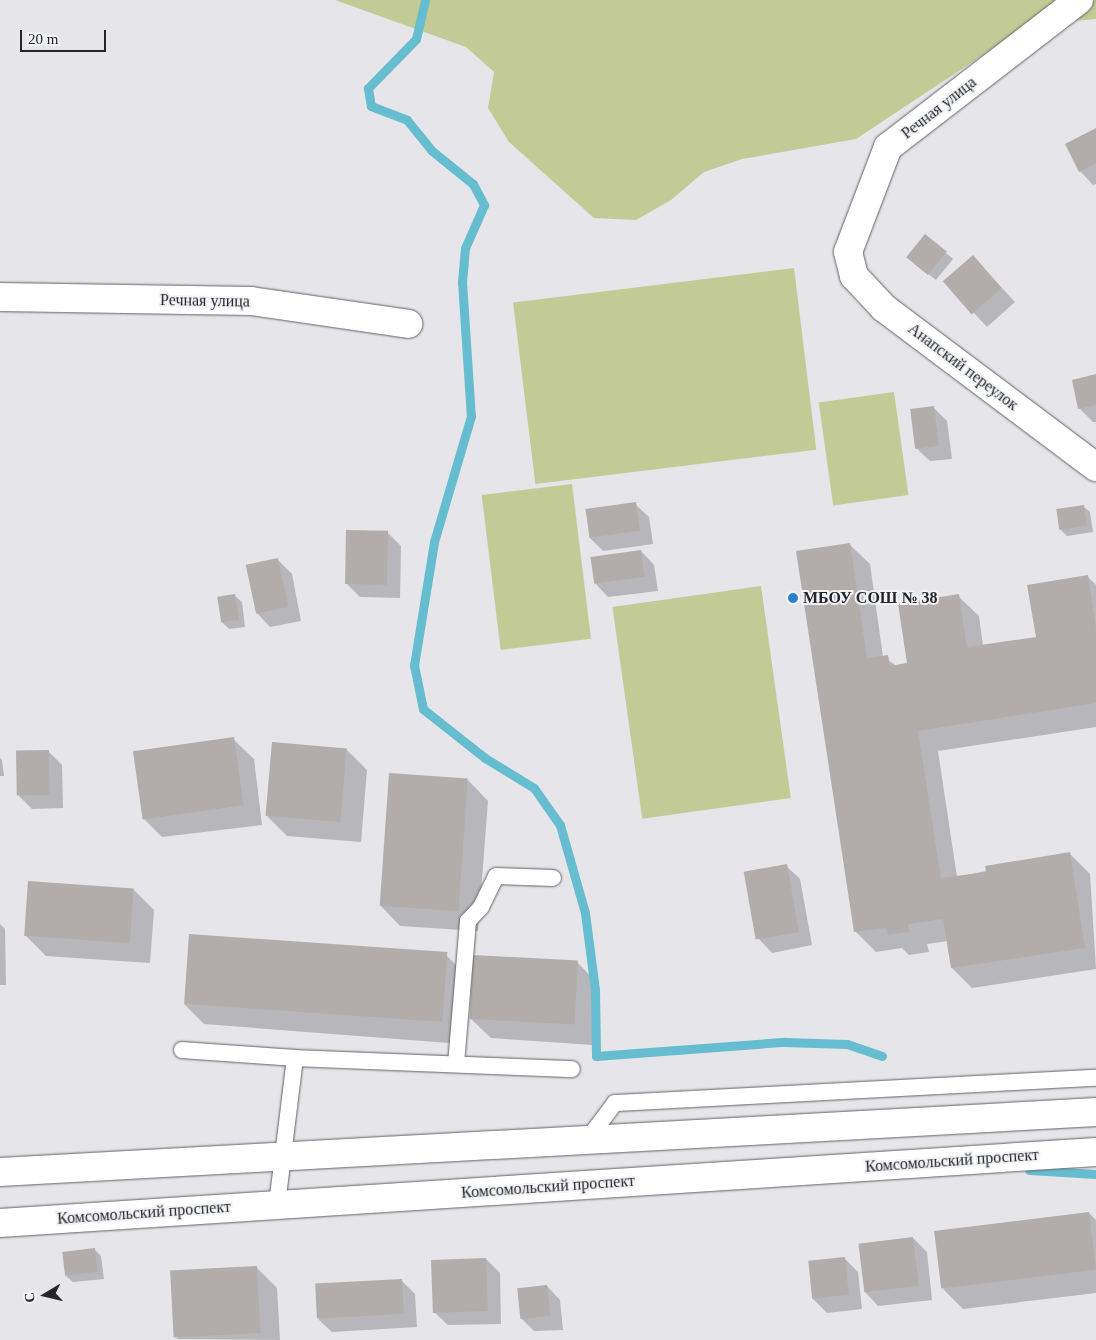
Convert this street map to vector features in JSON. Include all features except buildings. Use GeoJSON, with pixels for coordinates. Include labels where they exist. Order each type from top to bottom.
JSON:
{"type":"FeatureCollection","features":[{"type":"Feature","properties":{"kind":"street","name":"Речная улица"},"geometry":{"type":"LineString","coordinates":[[848,252],[888,147],[1079,0]]}},
{"type":"Feature","properties":{"kind":"street","name":"Анапский переулок"},"geometry":{"type":"LineString","coordinates":[[848,252],[854,276],[884,308],[1096,467]]}},
{"type":"Feature","properties":{"kind":"street","name":"Речная улица"},"geometry":{"type":"LineString","coordinates":[[0,297],[251,301],[408,324]]}},
{"type":"Feature","properties":{"kind":"street"},"geometry":{"type":"LineString","coordinates":[[0,1172],[1096,1112]]}},
{"type":"Feature","properties":{"kind":"street","name":"Комсомольский проспект"},"geometry":{"type":"LineString","coordinates":[[0,1223],[1096,1152]]}},
{"type":"Feature","properties":{"kind":"lane"},"geometry":{"type":"LineString","coordinates":[[456,1064],[468,921],[481,907],[496,876],[553,878]]}},
{"type":"Feature","properties":{"kind":"lane"},"geometry":{"type":"LineString","coordinates":[[182,1050],[295,1058],[572,1069]]}},
{"type":"Feature","properties":{"kind":"lane"},"geometry":{"type":"LineString","coordinates":[[277,1204],[295,1058]]}},
{"type":"Feature","properties":{"kind":"lane"},"geometry":{"type":"LineString","coordinates":[[587,1140],[615,1103],[1096,1078]]}},
{"type":"Feature","properties":{"kind":"green space"},"geometry":{"type":"Polygon","coordinates":[[[335,0],[1096,0],[1096,19],[1028,25],[856,139],[742,159],[704,172],[671,200],[636,220],[594,218],[509,142],[488,108],[494,72],[466,47],[335,0]]]}},
{"type":"Feature","properties":{"kind":"green space"},"geometry":{"type":"Polygon","coordinates":[[[794,268],[816,450],[535,484],[513,302],[794,268]]]}},
{"type":"Feature","properties":{"kind":"green space"},"geometry":{"type":"Polygon","coordinates":[[[894,392],[908,495],[833,506],[819,403],[894,392]]]}},
{"type":"Feature","properties":{"kind":"green space"},"geometry":{"type":"Polygon","coordinates":[[[572,484],[591,639],[501,650],[482,495],[572,484]]]}},
{"type":"Feature","properties":{"kind":"green space"},"geometry":{"type":"Polygon","coordinates":[[[761,586],[791,798],[642,819],[612,607],[761,586]]]}},
{"type":"Feature","properties":{"kind":"waterway"},"geometry":{"type":"LineString","coordinates":[[425,0],[416,39],[368,88],[371,106],[407,120],[431,150],[473,184],[484,205],[465,248],[462,282],[471,416],[434,542],[414,665],[423,709],[485,758],[534,788],[560,825],[585,913],[595,990],[596,1056],[784,1042],[847,1044],[882,1056]]}},
{"type":"Feature","properties":{"kind":"waterway"},"geometry":{"type":"LineString","coordinates":[[1029,1170],[1096,1174]]}},
{"type":"Feature","properties":{"kind":"place","name":"МБОУ СОШ № 38"},"geometry":{"type":"Point","coordinates":[793,598]}}]}
